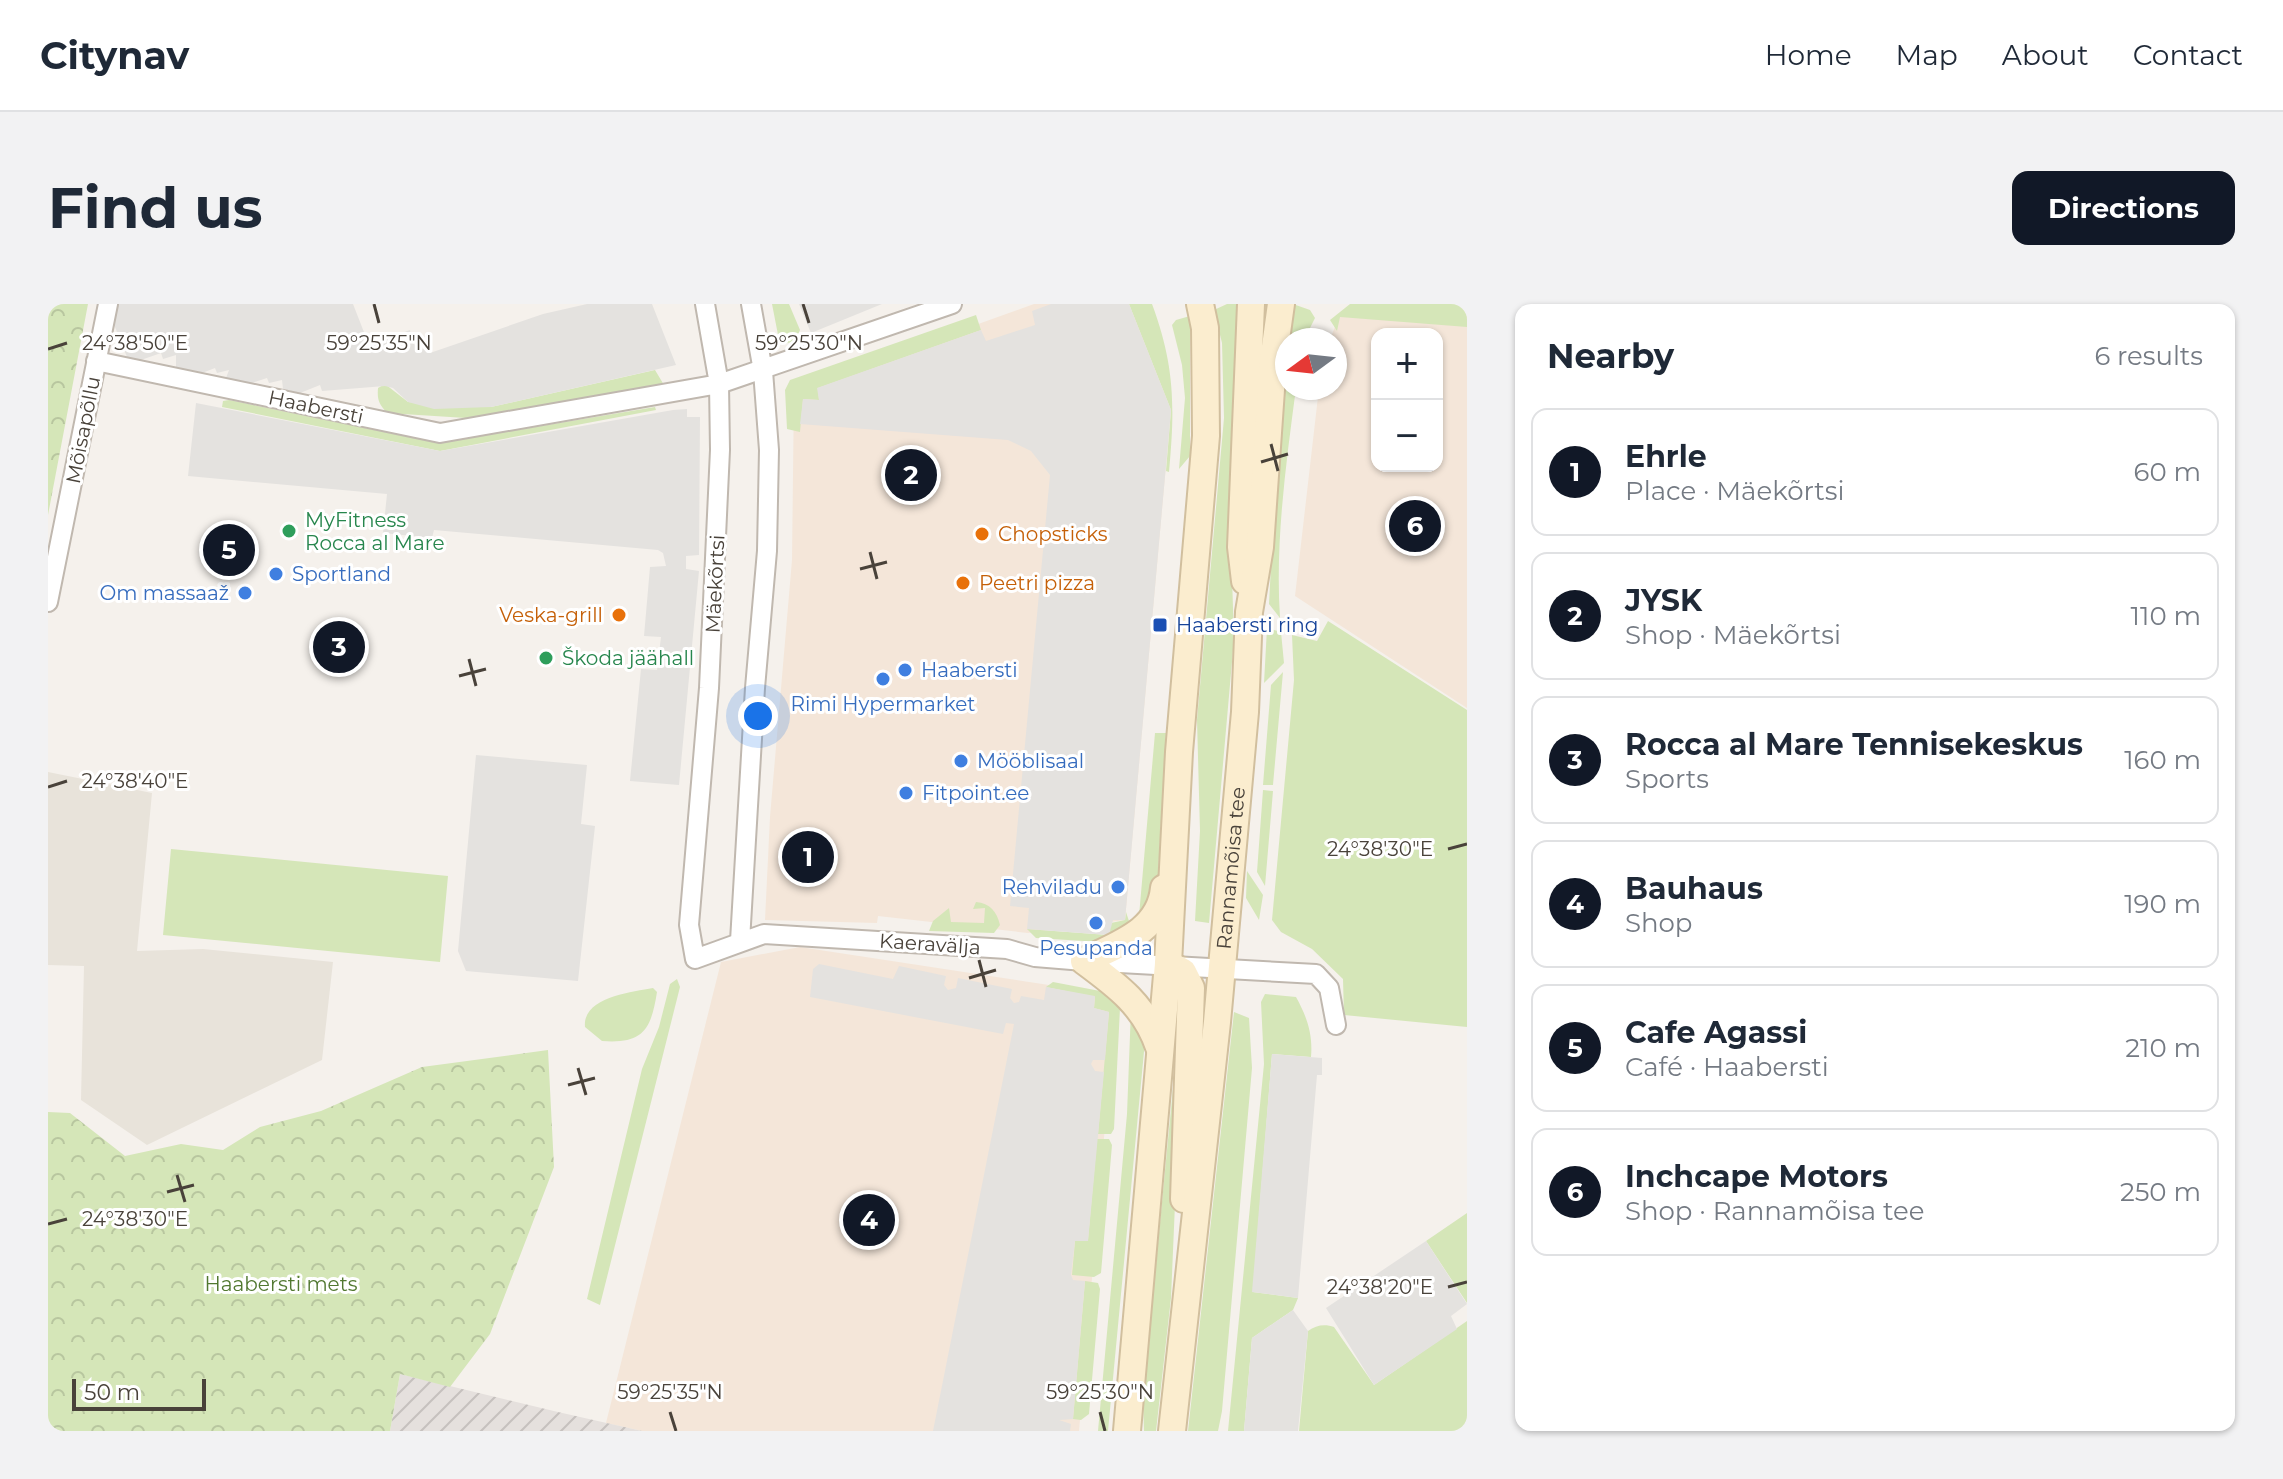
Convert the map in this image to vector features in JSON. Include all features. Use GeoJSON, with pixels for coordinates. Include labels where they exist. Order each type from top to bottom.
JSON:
{"type":"FeatureCollection","features":[{"type":"Feature","properties":{"kind":"main road"},"geometry":{"type":"LineString","coordinates":[[1127,1431],[1161,1053],[1206,436],[1205,328],[1200,304]]}},
{"type":"Feature","properties":{"kind":"main road"},"geometry":{"type":"LineString","coordinates":[[1249,612],[1241,547],[1251,304]]}},
{"type":"Feature","properties":{"kind":"main road","name":"Rannamõisa tee"},"geometry":{"type":"LineString","coordinates":[[1172,1431],[1221,966],[1245,712],[1249,612],[1260,547],[1273,361],[1281,304]]}},
{"type":"Feature","properties":{"kind":"main road"},"geometry":{"type":"LineString","coordinates":[[1161,1053],[1145,1014],[1120,987],[1084,961],[1139,932],[1152,921],[1163,906],[1166,874],[1174,858]]}},
{"type":"Feature","properties":{"kind":"main road"},"geometry":{"type":"LineString","coordinates":[[1168,964],[1183,972],[1191,988],[1183,1161],[1187,1295]]}},
{"type":"Feature","properties":{"kind":"street","name":"Mõisapõllu"},"geometry":{"type":"LineString","coordinates":[[48,602],[108,304]]}},
{"type":"Feature","properties":{"kind":"street","name":"Mäekõrtsi"},"geometry":{"type":"LineString","coordinates":[[695,959],[689,925],[717,558],[719,384],[705,304]]}},
{"type":"Feature","properties":{"kind":"street"},"geometry":{"type":"LineString","coordinates":[[740,941],[755,688],[767,551],[769,450],[763,371],[751,304]]}},
{"type":"Feature","properties":{"kind":"street","name":"Haabersti"},"geometry":{"type":"LineString","coordinates":[[96,361],[440,433],[719,384],[952,304]]}},
{"type":"Feature","properties":{"kind":"street","name":"Kaeravälja"},"geometry":{"type":"LineString","coordinates":[[695,959],[764,934],[1007,949],[1035,957],[1084,961],[1221,966],[1316,974],[1329,988],[1336,1025]]}},
{"type":"Feature","properties":{"kind":"shaded area"},"geometry":{"type":"Polygon","coordinates":[[[117,304],[353,304],[369,345],[410,330],[412,343],[430,353],[543,314],[587,304],[652,304],[676,365],[491,407],[434,409],[408,402],[393,388],[385,386],[322,391],[320,385],[300,393],[283,389],[282,380],[269,383],[267,378],[252,383],[226,378],[229,370],[217,373],[215,368],[202,373],[176,367],[176,355],[163,359],[161,353],[141,360],[127,357],[113,322],[117,304]]]}},
{"type":"Feature","properties":{"kind":"shaded area"},"geometry":{"type":"Polygon","coordinates":[[[799,304],[882,304],[811,333],[799,304]]]}},
{"type":"Feature","properties":{"kind":"shaded area"},"geometry":{"type":"Polygon","coordinates":[[[1034,304],[1129,304],[1171,410],[1125,920],[1028,933],[878,916],[877,923],[765,920],[770,817],[792,560],[794,390],[1034,304]]]}},
{"type":"Feature","properties":{"kind":"shaded area"},"geometry":{"type":"Polygon","coordinates":[[[1051,304],[1129,304],[1171,410],[1125,920],[1113,920],[1109,935],[1027,929],[1029,908],[1010,906],[1050,475],[1031,451],[1008,440],[800,424],[803,399],[819,400],[817,388],[981,330],[986,341],[1035,325],[1032,311],[1051,304]]]}},
{"type":"Feature","properties":{"kind":"shaded area"},"geometry":{"type":"Polygon","coordinates":[[[1442,304],[1467,316],[1467,708],[1295,596],[1318,400],[1347,400],[1347,328],[1334,328],[1340,313],[1442,304]]]}},
{"type":"Feature","properties":{"kind":"shaded area"},"geometry":{"type":"Polygon","coordinates":[[[196,403],[440,451],[673,410],[687,409],[687,417],[700,417],[699,555],[686,556],[686,569],[699,571],[679,785],[630,781],[641,669],[657,670],[661,637],[644,636],[650,567],[666,566],[663,553],[658,550],[434,530],[432,538],[383,533],[387,494],[188,476],[196,403]]]}},
{"type":"Feature","properties":{"kind":"shaded area"},"geometry":{"type":"Polygon","coordinates":[[[476,755],[587,765],[581,824],[595,826],[578,981],[466,971],[458,951],[476,755]]]}},
{"type":"Feature","properties":{"kind":"shaded area"},"geometry":{"type":"Polygon","coordinates":[[[48,772],[152,793],[137,951],[203,949],[333,962],[322,1060],[147,1145],[81,1100],[84,966],[48,965],[48,772]]]}},
{"type":"Feature","properties":{"kind":"shaded area"},"geometry":{"type":"Polygon","coordinates":[[[800,947],[1095,992],[1115,1009],[1079,1431],[642,1431],[606,1423],[721,962],[800,947]]]}},
{"type":"Feature","properties":{"kind":"shaded area"},"geometry":{"type":"Polygon","coordinates":[[[819,964],[893,979],[899,966],[946,976],[944,985],[948,990],[956,988],[958,978],[1012,989],[1010,998],[1014,1003],[1019,1002],[1021,996],[1044,1000],[1046,987],[1095,996],[1094,1008],[1109,1012],[1105,1060],[1093,1060],[1091,1064],[1095,1071],[1104,1072],[1088,1241],[1075,1241],[1071,1275],[1073,1280],[1085,1281],[1073,1419],[1059,1420],[1071,1424],[1070,1431],[933,1431],[1014,1024],[1006,1023],[1003,1034],[810,997],[813,969],[819,964]]]}},
{"type":"Feature","properties":{"kind":"shaded area"},"geometry":{"type":"Polygon","coordinates":[[[1272,1054],[1322,1058],[1322,1075],[1317,1075],[1298,1298],[1252,1292],[1272,1054]]]}},
{"type":"Feature","properties":{"kind":"shaded area"},"geometry":{"type":"Polygon","coordinates":[[[1426,1241],[1467,1304],[1451,1316],[1457,1329],[1374,1385],[1326,1308],[1426,1241]]]}},
{"type":"Feature","properties":{"kind":"shaded area"},"geometry":{"type":"Polygon","coordinates":[[[1293,1310],[1308,1331],[1298,1431],[1244,1431],[1252,1338],[1293,1310]]]}},
{"type":"Feature","properties":{"kind":"shaded area"},"geometry":{"type":"Polygon","coordinates":[[[400,1374],[558,1412],[642,1431],[390,1431],[400,1374]]]}},
{"type":"Feature","properties":{"kind":"green space"},"geometry":{"type":"Polygon","coordinates":[[[48,304],[88,304],[48,515],[48,304]]]}},
{"type":"Feature","properties":{"kind":"green space"},"geometry":{"type":"Polygon","coordinates":[[[772,304],[789,304],[800,330],[795,341],[784,344],[779,340],[772,304]]]}},
{"type":"Feature","properties":{"kind":"green space"},"geometry":{"type":"Polygon","coordinates":[[[1129,304],[1152,304],[1165,347],[1172,407],[1169,472],[1166,471],[1171,410],[1129,304]]]}},
{"type":"Feature","properties":{"kind":"green space"},"geometry":{"type":"Polygon","coordinates":[[[1227,304],[1241,304],[1231,546],[1234,639],[1209,923],[1195,921],[1200,831],[1197,720],[1224,418],[1222,343],[1214,310],[1227,304]]]}},
{"type":"Feature","properties":{"kind":"green space"},"geometry":{"type":"Polygon","coordinates":[[[1293,304],[1310,310],[1315,318],[1310,328],[1289,328],[1293,304]]]}},
{"type":"Feature","properties":{"kind":"green space"},"geometry":{"type":"Polygon","coordinates":[[[1350,304],[1459,304],[1467,309],[1467,327],[1340,317],[1335,328],[1330,320],[1350,304]]]}},
{"type":"Feature","properties":{"kind":"green space"},"geometry":{"type":"Polygon","coordinates":[[[976,315],[981,330],[818,388],[819,400],[803,399],[800,432],[787,429],[785,390],[790,380],[976,315]]]}},
{"type":"Feature","properties":{"kind":"green space"},"geometry":{"type":"Polygon","coordinates":[[[1190,316],[1190,456],[1179,469],[1185,398],[1182,365],[1172,325],[1176,320],[1190,316]]]}},
{"type":"Feature","properties":{"kind":"green space"},"geometry":{"type":"Polygon","coordinates":[[[655,370],[664,385],[507,414],[466,418],[387,413],[378,396],[378,388],[385,384],[408,402],[491,407],[655,370]]]}},
{"type":"Feature","properties":{"kind":"green space"},"geometry":{"type":"Polygon","coordinates":[[[1280,400],[1294,400],[1280,532],[1280,618],[1269,604],[1280,400]]]}},
{"type":"Feature","properties":{"kind":"green space"},"geometry":{"type":"Polygon","coordinates":[[[223,401],[438,443],[655,407],[656,410],[440,451],[222,407],[223,401]]]}},
{"type":"Feature","properties":{"kind":"green space"},"geometry":{"type":"Polygon","coordinates":[[[1328,621],[1467,710],[1467,1027],[1344,1015],[1343,979],[1312,949],[1281,932],[1272,920],[1294,680],[1292,635],[1317,641],[1328,621]]]}},
{"type":"Feature","properties":{"kind":"green space"},"geometry":{"type":"Polygon","coordinates":[[[1267,628],[1281,632],[1284,663],[1264,683],[1267,628]]]}},
{"type":"Feature","properties":{"kind":"green space"},"geometry":{"type":"Polygon","coordinates":[[[1283,672],[1273,785],[1263,785],[1271,685],[1283,672]]]}},
{"type":"Feature","properties":{"kind":"green space"},"geometry":{"type":"Polygon","coordinates":[[[1155,733],[1166,733],[1157,893],[1139,916],[1155,733]]]}},
{"type":"Feature","properties":{"kind":"green space"},"geometry":{"type":"Polygon","coordinates":[[[1263,790],[1273,791],[1265,886],[1257,872],[1263,790]]]}},
{"type":"Feature","properties":{"kind":"green space"},"geometry":{"type":"Polygon","coordinates":[[[171,849],[448,876],[440,962],[163,935],[171,849]]]}},
{"type":"Feature","properties":{"kind":"green space"},"geometry":{"type":"Polygon","coordinates":[[[1247,871],[1263,895],[1259,920],[1246,898],[1247,871]]]}},
{"type":"Feature","properties":{"kind":"green space"},"geometry":{"type":"Polygon","coordinates":[[[976,902],[989,906],[995,912],[1000,925],[994,933],[929,931],[933,921],[949,908],[951,922],[984,923],[985,908],[973,909],[976,902]]]}},
{"type":"Feature","properties":{"kind":"green space"},"geometry":{"type":"Polygon","coordinates":[[[1126,912],[1132,930],[1100,942],[1036,938],[1027,929],[1108,935],[1111,923],[1125,920],[1126,912]]]}},
{"type":"Feature","properties":{"kind":"green space"},"geometry":{"type":"Polygon","coordinates":[[[677,979],[680,987],[600,1305],[587,1299],[642,1069],[659,1027],[670,984],[677,979]]]}},
{"type":"Feature","properties":{"kind":"green space"},"geometry":{"type":"Polygon","coordinates":[[[1053,982],[1100,991],[1120,1008],[1114,1129],[1111,1134],[1098,1134],[1109,1012],[1094,1008],[1095,997],[1046,987],[1053,982]]]}},
{"type":"Feature","properties":{"kind":"green space"},"geometry":{"type":"Polygon","coordinates":[[[653,988],[657,992],[652,1016],[643,1032],[636,1037],[602,1041],[585,1027],[586,1017],[599,1003],[621,994],[653,988]]]}},
{"type":"Feature","properties":{"kind":"green space"},"geometry":{"type":"Polygon","coordinates":[[[1265,994],[1296,997],[1308,1026],[1311,1057],[1272,1054],[1253,1292],[1298,1298],[1293,1310],[1252,1338],[1244,1431],[1228,1431],[1264,1064],[1261,1002],[1265,994]]]}},
{"type":"Feature","properties":{"kind":"green space"},"geometry":{"type":"Polygon","coordinates":[[[1131,1009],[1145,1041],[1108,1431],[1098,1431],[1127,1114],[1131,1009]]]}},
{"type":"Feature","properties":{"kind":"green space"},"geometry":{"type":"Polygon","coordinates":[[[1234,1012],[1249,1018],[1252,1068],[1222,1411],[1218,1431],[1188,1431],[1234,1012]]]}},
{"type":"Feature","properties":{"kind":"green space","name":"Haabersti mets"},"geometry":{"type":"Polygon","coordinates":[[[548,1050],[554,1167],[490,1334],[450,1387],[400,1374],[390,1431],[48,1431],[48,1112],[70,1113],[125,1156],[181,1144],[223,1150],[260,1127],[321,1111],[422,1067],[548,1050]]]}},
{"type":"Feature","properties":{"kind":"green space"},"geometry":{"type":"Polygon","coordinates":[[[1180,1087],[1171,1298],[1156,1431],[1144,1431],[1143,1399],[1173,1088],[1180,1087]]]}},
{"type":"Feature","properties":{"kind":"green space"},"geometry":{"type":"Polygon","coordinates":[[[1097,1139],[1109,1139],[1112,1145],[1101,1273],[1094,1277],[1072,1275],[1075,1241],[1088,1240],[1097,1139]]]}},
{"type":"Feature","properties":{"kind":"green space"},"geometry":{"type":"Polygon","coordinates":[[[1467,1213],[1467,1303],[1426,1241],[1467,1213]]]}},
{"type":"Feature","properties":{"kind":"green space"},"geometry":{"type":"Polygon","coordinates":[[[1085,1281],[1098,1283],[1100,1289],[1089,1414],[1081,1420],[1073,1419],[1085,1281]]]}},
{"type":"Feature","properties":{"kind":"green space"},"geometry":{"type":"Polygon","coordinates":[[[1467,1321],[1467,1431],[1299,1431],[1308,1331],[1311,1329],[1334,1327],[1374,1385],[1467,1321]]]}},
{"type":"Feature","properties":{"kind":"place","name":"JYSK"},"geometry":{"type":"Point","coordinates":[911,475]}},
{"type":"Feature","properties":{"kind":"place","name":"Inchcape Motors"},"geometry":{"type":"Point","coordinates":[1415,526]}},
{"type":"Feature","properties":{"kind":"place","name":"MyFitness Rocca al Mare"},"geometry":{"type":"Point","coordinates":[289,531]}},
{"type":"Feature","properties":{"kind":"place","name":"Chopsticks"},"geometry":{"type":"Point","coordinates":[982,534]}},
{"type":"Feature","properties":{"kind":"place","name":"Cafe Agassi"},"geometry":{"type":"Point","coordinates":[229,550]}},
{"type":"Feature","properties":{"kind":"place","name":"Sportland"},"geometry":{"type":"Point","coordinates":[276,574]}},
{"type":"Feature","properties":{"kind":"place","name":"Peetri pizza"},"geometry":{"type":"Point","coordinates":[963,583]}},
{"type":"Feature","properties":{"kind":"place","name":"Om massaaž"},"geometry":{"type":"Point","coordinates":[245,593]}},
{"type":"Feature","properties":{"kind":"place","name":"Veska-grill"},"geometry":{"type":"Point","coordinates":[619,615]}},
{"type":"Feature","properties":{"kind":"place","name":"Haabersti ring"},"geometry":{"type":"Point","coordinates":[1160,625]}},
{"type":"Feature","properties":{"kind":"place","name":"Rocca al Mare Tennisekeskus"},"geometry":{"type":"Point","coordinates":[339,647]}},
{"type":"Feature","properties":{"kind":"place","name":"Škoda jäähall"},"geometry":{"type":"Point","coordinates":[546,658]}},
{"type":"Feature","properties":{"kind":"place","name":"Haabersti"},"geometry":{"type":"Point","coordinates":[905,670]}},
{"type":"Feature","properties":{"kind":"place","name":"Rimi Hypermarket"},"geometry":{"type":"Point","coordinates":[883,679]}},
{"type":"Feature","properties":{"kind":"place","name":"Mööblisaal"},"geometry":{"type":"Point","coordinates":[961,761]}},
{"type":"Feature","properties":{"kind":"place","name":"Fitpoint.ee"},"geometry":{"type":"Point","coordinates":[906,793]}},
{"type":"Feature","properties":{"kind":"place","name":"Ehrle"},"geometry":{"type":"Point","coordinates":[808,857]}},
{"type":"Feature","properties":{"kind":"place","name":"Rehviladu"},"geometry":{"type":"Point","coordinates":[1118,887]}},
{"type":"Feature","properties":{"kind":"place","name":"Pesupanda"},"geometry":{"type":"Point","coordinates":[1096,923]}},
{"type":"Feature","properties":{"kind":"place","name":"Bauhaus"},"geometry":{"type":"Point","coordinates":[869,1220]}}]}
